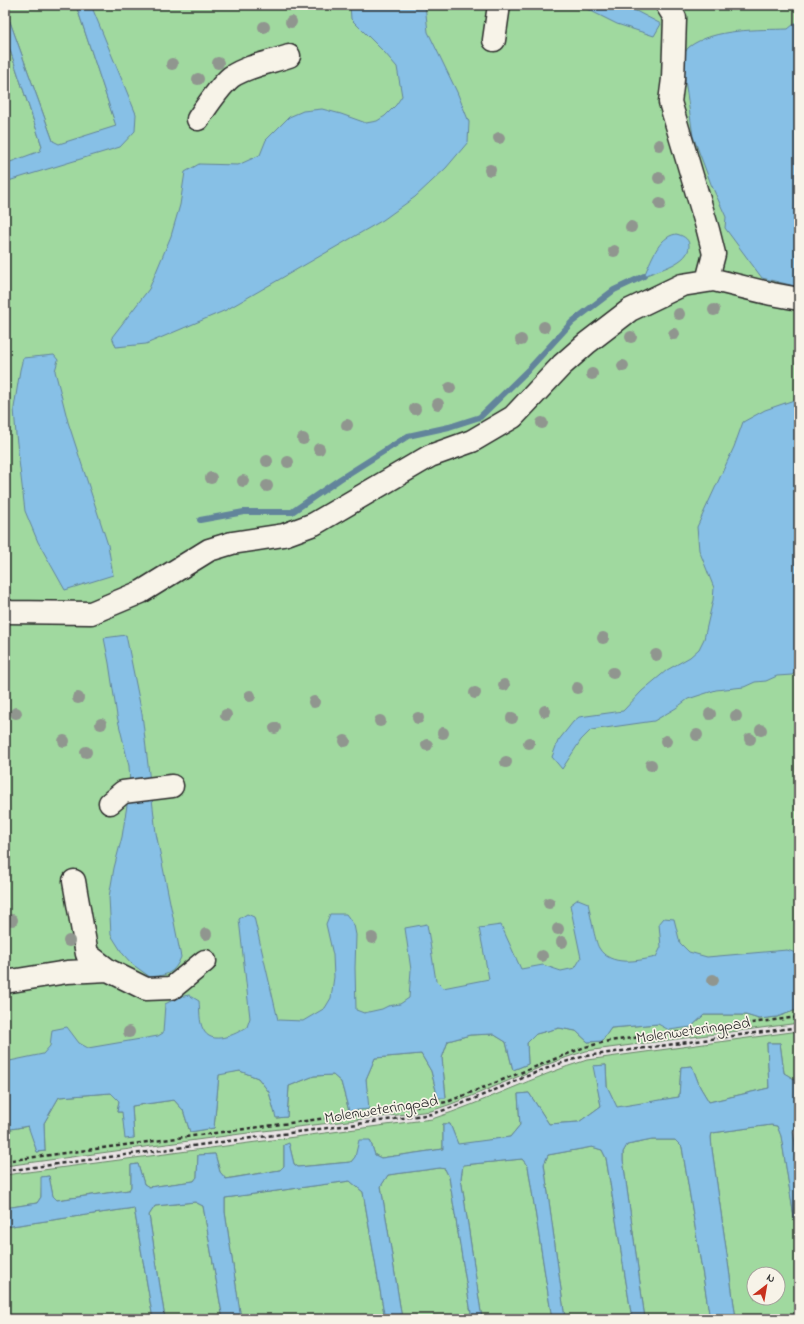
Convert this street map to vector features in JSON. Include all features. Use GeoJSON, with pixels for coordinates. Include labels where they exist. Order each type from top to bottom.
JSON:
{"type":"FeatureCollection","features":[{"type":"Feature","properties":{"kind":"lane"},"geometry":{"type":"LineString","coordinates":[[494,40],[499,5]]}},
{"type":"Feature","properties":{"kind":"lane"},"geometry":{"type":"LineString","coordinates":[[667,5],[675,18],[673,79],[670,102],[714,254],[707,281]]}},
{"type":"Feature","properties":{"kind":"lane"},"geometry":{"type":"LineString","coordinates":[[198,119],[212,99],[231,78],[248,69],[289,56]]}},
{"type":"Feature","properties":{"kind":"lane"},"geometry":{"type":"LineString","coordinates":[[5,610],[9,612],[91,613],[141,592],[209,550],[232,543],[284,535],[314,524],[430,456],[472,441],[513,417],[567,361],[587,343],[630,310],[682,284],[714,280],[799,299]]}},
{"type":"Feature","properties":{"kind":"lane"},"geometry":{"type":"LineString","coordinates":[[110,803],[123,792],[172,786]]}},
{"type":"Feature","properties":{"kind":"lane"},"geometry":{"type":"LineString","coordinates":[[74,881],[87,954],[108,970],[146,990],[172,988],[206,961]]}},
{"type":"Feature","properties":{"kind":"lane"},"geometry":{"type":"LineString","coordinates":[[5,982],[66,972],[108,970]]}},
{"type":"Feature","properties":{"kind":"path"},"geometry":{"type":"LineString","coordinates":[[5,1161],[447,1102],[585,1047],[609,1041],[799,1017]]}},
{"type":"Feature","properties":{"kind":"path","name":"Molenweteringpad"},"geometry":{"type":"LineString","coordinates":[[5,1171],[432,1114],[456,1107],[564,1061],[586,1056],[799,1028]]}},
{"type":"Feature","properties":{"kind":"green space"},"geometry":{"type":"Polygon","coordinates":[[[5,5],[76,5],[115,122],[81,5],[799,5],[799,958],[5,1079],[5,35],[42,146],[53,141],[5,5]]]}},
{"type":"Feature","properties":{"kind":"green space"},"geometry":{"type":"Polygon","coordinates":[[[799,1009],[799,1023],[586,1051],[566,1057],[470,1097],[431,1111],[255,1132],[5,1166],[5,1130],[29,1126],[37,1152],[45,1151],[44,1123],[59,1097],[111,1093],[119,1101],[117,1112],[122,1112],[134,1138],[132,1106],[174,1100],[183,1110],[190,1132],[214,1128],[219,1074],[240,1071],[258,1078],[269,1092],[277,1118],[287,1117],[289,1086],[314,1076],[333,1075],[341,1082],[349,1111],[368,1109],[366,1079],[375,1058],[421,1054],[431,1071],[438,1098],[446,1097],[442,1058],[448,1041],[470,1035],[493,1034],[506,1042],[513,1070],[528,1064],[527,1043],[536,1034],[559,1028],[576,1031],[588,1042],[602,1041],[611,1028],[658,1024],[691,1027],[704,1015],[746,1015],[759,1019],[777,1017],[799,1009]]]}},
{"type":"Feature","properties":{"kind":"green space"},"geometry":{"type":"Polygon","coordinates":[[[799,1031],[799,1082],[784,1073],[780,1043],[767,1043],[769,1088],[709,1102],[700,1087],[692,1066],[681,1067],[679,1097],[617,1108],[607,1086],[606,1065],[594,1066],[601,1106],[579,1122],[549,1124],[529,1093],[518,1094],[520,1125],[510,1137],[458,1145],[450,1124],[443,1124],[443,1149],[381,1158],[375,1155],[370,1140],[351,1162],[298,1167],[294,1164],[289,1144],[284,1145],[284,1166],[280,1170],[225,1179],[220,1172],[215,1154],[198,1155],[197,1177],[194,1181],[149,1187],[144,1184],[138,1164],[131,1165],[131,1187],[129,1190],[56,1200],[53,1197],[49,1176],[42,1177],[41,1197],[37,1203],[5,1208],[5,1175],[432,1119],[471,1105],[567,1066],[587,1060],[799,1031]]]}},
{"type":"Feature","properties":{"kind":"green space"},"geometry":{"type":"Polygon","coordinates":[[[771,1125],[777,1126],[781,1135],[799,1249],[799,1319],[736,1319],[711,1137],[712,1133],[771,1125]]]}},
{"type":"Feature","properties":{"kind":"green space"},"geometry":{"type":"Polygon","coordinates":[[[652,1140],[675,1140],[682,1147],[710,1319],[645,1319],[623,1152],[627,1145],[652,1140]]]}},
{"type":"Feature","properties":{"kind":"green space"},"geometry":{"type":"Polygon","coordinates":[[[592,1147],[602,1150],[606,1158],[632,1319],[565,1319],[544,1164],[548,1155],[592,1147]]]}},
{"type":"Feature","properties":{"kind":"green space"},"geometry":{"type":"Polygon","coordinates":[[[522,1159],[528,1166],[552,1319],[482,1319],[461,1178],[463,1165],[522,1159]]]}},
{"type":"Feature","properties":{"kind":"green space"},"geometry":{"type":"Polygon","coordinates":[[[440,1168],[445,1169],[449,1177],[472,1319],[402,1319],[381,1186],[388,1175],[440,1168]]]}},
{"type":"Feature","properties":{"kind":"green space"},"geometry":{"type":"Polygon","coordinates":[[[350,1181],[363,1192],[385,1319],[241,1319],[225,1212],[225,1198],[350,1181]]]}},
{"type":"Feature","properties":{"kind":"green space"},"geometry":{"type":"Polygon","coordinates":[[[195,1202],[203,1206],[223,1319],[165,1319],[149,1215],[155,1206],[195,1202]]]}},
{"type":"Feature","properties":{"kind":"green space"},"geometry":{"type":"Polygon","coordinates":[[[134,1208],[153,1319],[5,1319],[5,1227],[134,1208]]]}},
{"type":"Feature","properties":{"kind":"water"},"geometry":{"type":"Polygon","coordinates":[[[76,5],[91,5],[136,114],[135,131],[120,147],[5,182],[5,164],[40,151],[42,146],[5,35],[5,8],[53,141],[59,144],[116,126],[76,5]]]}},
{"type":"Feature","properties":{"kind":"water"},"geometry":{"type":"Polygon","coordinates":[[[350,5],[425,5],[428,32],[457,92],[469,122],[468,142],[446,168],[415,197],[383,220],[226,310],[146,344],[116,347],[112,337],[149,289],[171,236],[180,205],[185,172],[199,164],[238,165],[260,155],[266,140],[289,117],[303,111],[322,109],[366,123],[377,121],[385,116],[396,105],[402,96],[397,67],[351,19],[350,5]]]}},
{"type":"Feature","properties":{"kind":"water"},"geometry":{"type":"Polygon","coordinates":[[[579,5],[615,5],[636,11],[661,24],[654,36],[617,24],[579,5]]]}},
{"type":"Feature","properties":{"kind":"water"},"geometry":{"type":"Polygon","coordinates":[[[799,20],[799,287],[762,278],[725,228],[726,217],[711,184],[693,136],[682,58],[689,47],[711,36],[737,31],[788,29],[799,20]]]}},
{"type":"Feature","properties":{"kind":"water"},"geometry":{"type":"Polygon","coordinates":[[[676,234],[688,240],[688,251],[684,257],[672,265],[644,276],[656,250],[664,240],[676,234]]]}},
{"type":"Feature","properties":{"kind":"water"},"geometry":{"type":"Polygon","coordinates":[[[54,355],[58,360],[55,371],[68,422],[108,545],[113,575],[65,590],[38,542],[25,511],[14,408],[23,358],[54,355]]]}},
{"type":"Feature","properties":{"kind":"water"},"geometry":{"type":"Polygon","coordinates":[[[794,400],[799,401],[799,669],[792,675],[777,676],[766,681],[755,682],[744,687],[716,690],[688,699],[654,721],[591,730],[581,740],[562,769],[552,757],[558,741],[573,722],[579,717],[623,711],[642,691],[667,670],[690,657],[699,649],[704,639],[713,600],[714,588],[699,550],[697,527],[734,447],[743,422],[765,410],[794,400]]]}},
{"type":"Feature","properties":{"kind":"water"},"geometry":{"type":"Polygon","coordinates":[[[126,635],[142,714],[156,833],[181,957],[176,967],[169,973],[150,977],[132,964],[123,954],[111,935],[109,897],[114,868],[122,837],[130,786],[129,766],[117,716],[104,638],[126,635]]]}},
{"type":"Feature","properties":{"kind":"water"},"geometry":{"type":"Polygon","coordinates":[[[578,899],[588,903],[597,945],[604,954],[617,960],[633,961],[656,957],[661,947],[659,924],[664,918],[674,919],[680,943],[689,952],[707,957],[787,950],[799,954],[799,1009],[777,1017],[759,1019],[746,1015],[704,1015],[691,1027],[669,1030],[658,1024],[611,1028],[602,1041],[588,1042],[576,1031],[559,1028],[536,1034],[527,1043],[528,1064],[513,1070],[506,1042],[493,1034],[470,1035],[448,1041],[442,1058],[446,1098],[438,1098],[431,1071],[421,1054],[375,1058],[366,1079],[369,1109],[349,1111],[341,1082],[333,1075],[314,1076],[289,1086],[287,1117],[276,1118],[269,1092],[258,1078],[240,1071],[219,1075],[214,1128],[190,1132],[183,1110],[174,1100],[132,1106],[134,1138],[125,1139],[122,1112],[117,1112],[119,1101],[111,1093],[59,1097],[44,1123],[45,1151],[37,1152],[28,1126],[5,1130],[5,1062],[43,1054],[50,1046],[52,1030],[67,1027],[79,1043],[88,1048],[158,1036],[163,1033],[165,1004],[179,997],[189,995],[199,1001],[200,1019],[203,1029],[212,1037],[224,1037],[237,1033],[247,1027],[250,1018],[239,919],[247,914],[254,917],[278,1020],[303,1021],[325,1008],[331,998],[334,977],[333,955],[326,924],[330,914],[346,914],[354,925],[356,935],[356,1010],[364,1013],[400,1004],[409,998],[411,970],[405,928],[427,924],[436,981],[443,988],[489,979],[479,928],[501,925],[521,969],[543,965],[561,971],[575,968],[581,958],[570,905],[578,899]]]}},
{"type":"Feature","properties":{"kind":"water"},"geometry":{"type":"Polygon","coordinates":[[[767,1043],[780,1043],[784,1073],[799,1082],[799,1123],[793,1131],[799,1167],[799,1249],[781,1136],[777,1126],[771,1125],[712,1133],[712,1149],[736,1319],[710,1319],[682,1147],[675,1140],[652,1140],[627,1145],[623,1152],[645,1319],[632,1319],[606,1158],[602,1150],[592,1147],[548,1155],[544,1164],[565,1319],[552,1319],[528,1166],[522,1159],[463,1165],[461,1178],[482,1319],[472,1319],[449,1177],[445,1169],[440,1168],[388,1175],[381,1186],[402,1319],[385,1319],[363,1192],[350,1181],[225,1198],[225,1212],[241,1319],[223,1319],[203,1206],[195,1202],[155,1206],[149,1215],[165,1319],[153,1319],[134,1208],[5,1227],[5,1208],[37,1203],[41,1197],[41,1177],[49,1176],[53,1196],[57,1200],[129,1190],[131,1187],[131,1165],[138,1164],[144,1184],[149,1187],[194,1181],[197,1177],[198,1155],[215,1154],[220,1172],[226,1179],[280,1170],[284,1166],[284,1145],[289,1143],[294,1164],[298,1167],[351,1162],[355,1157],[359,1140],[370,1140],[375,1155],[381,1158],[443,1149],[443,1124],[450,1124],[458,1144],[510,1137],[520,1125],[518,1094],[529,1093],[549,1124],[579,1122],[601,1106],[593,1066],[606,1065],[607,1086],[617,1107],[679,1097],[681,1067],[692,1066],[700,1087],[709,1102],[769,1088],[767,1043]]]}},
{"type":"Feature","properties":{"kind":"waterway"},"geometry":{"type":"LineString","coordinates":[[200,520],[244,512],[292,512],[340,479],[408,436],[449,427],[480,417],[528,370],[572,322],[614,290],[644,276]]}}]}
